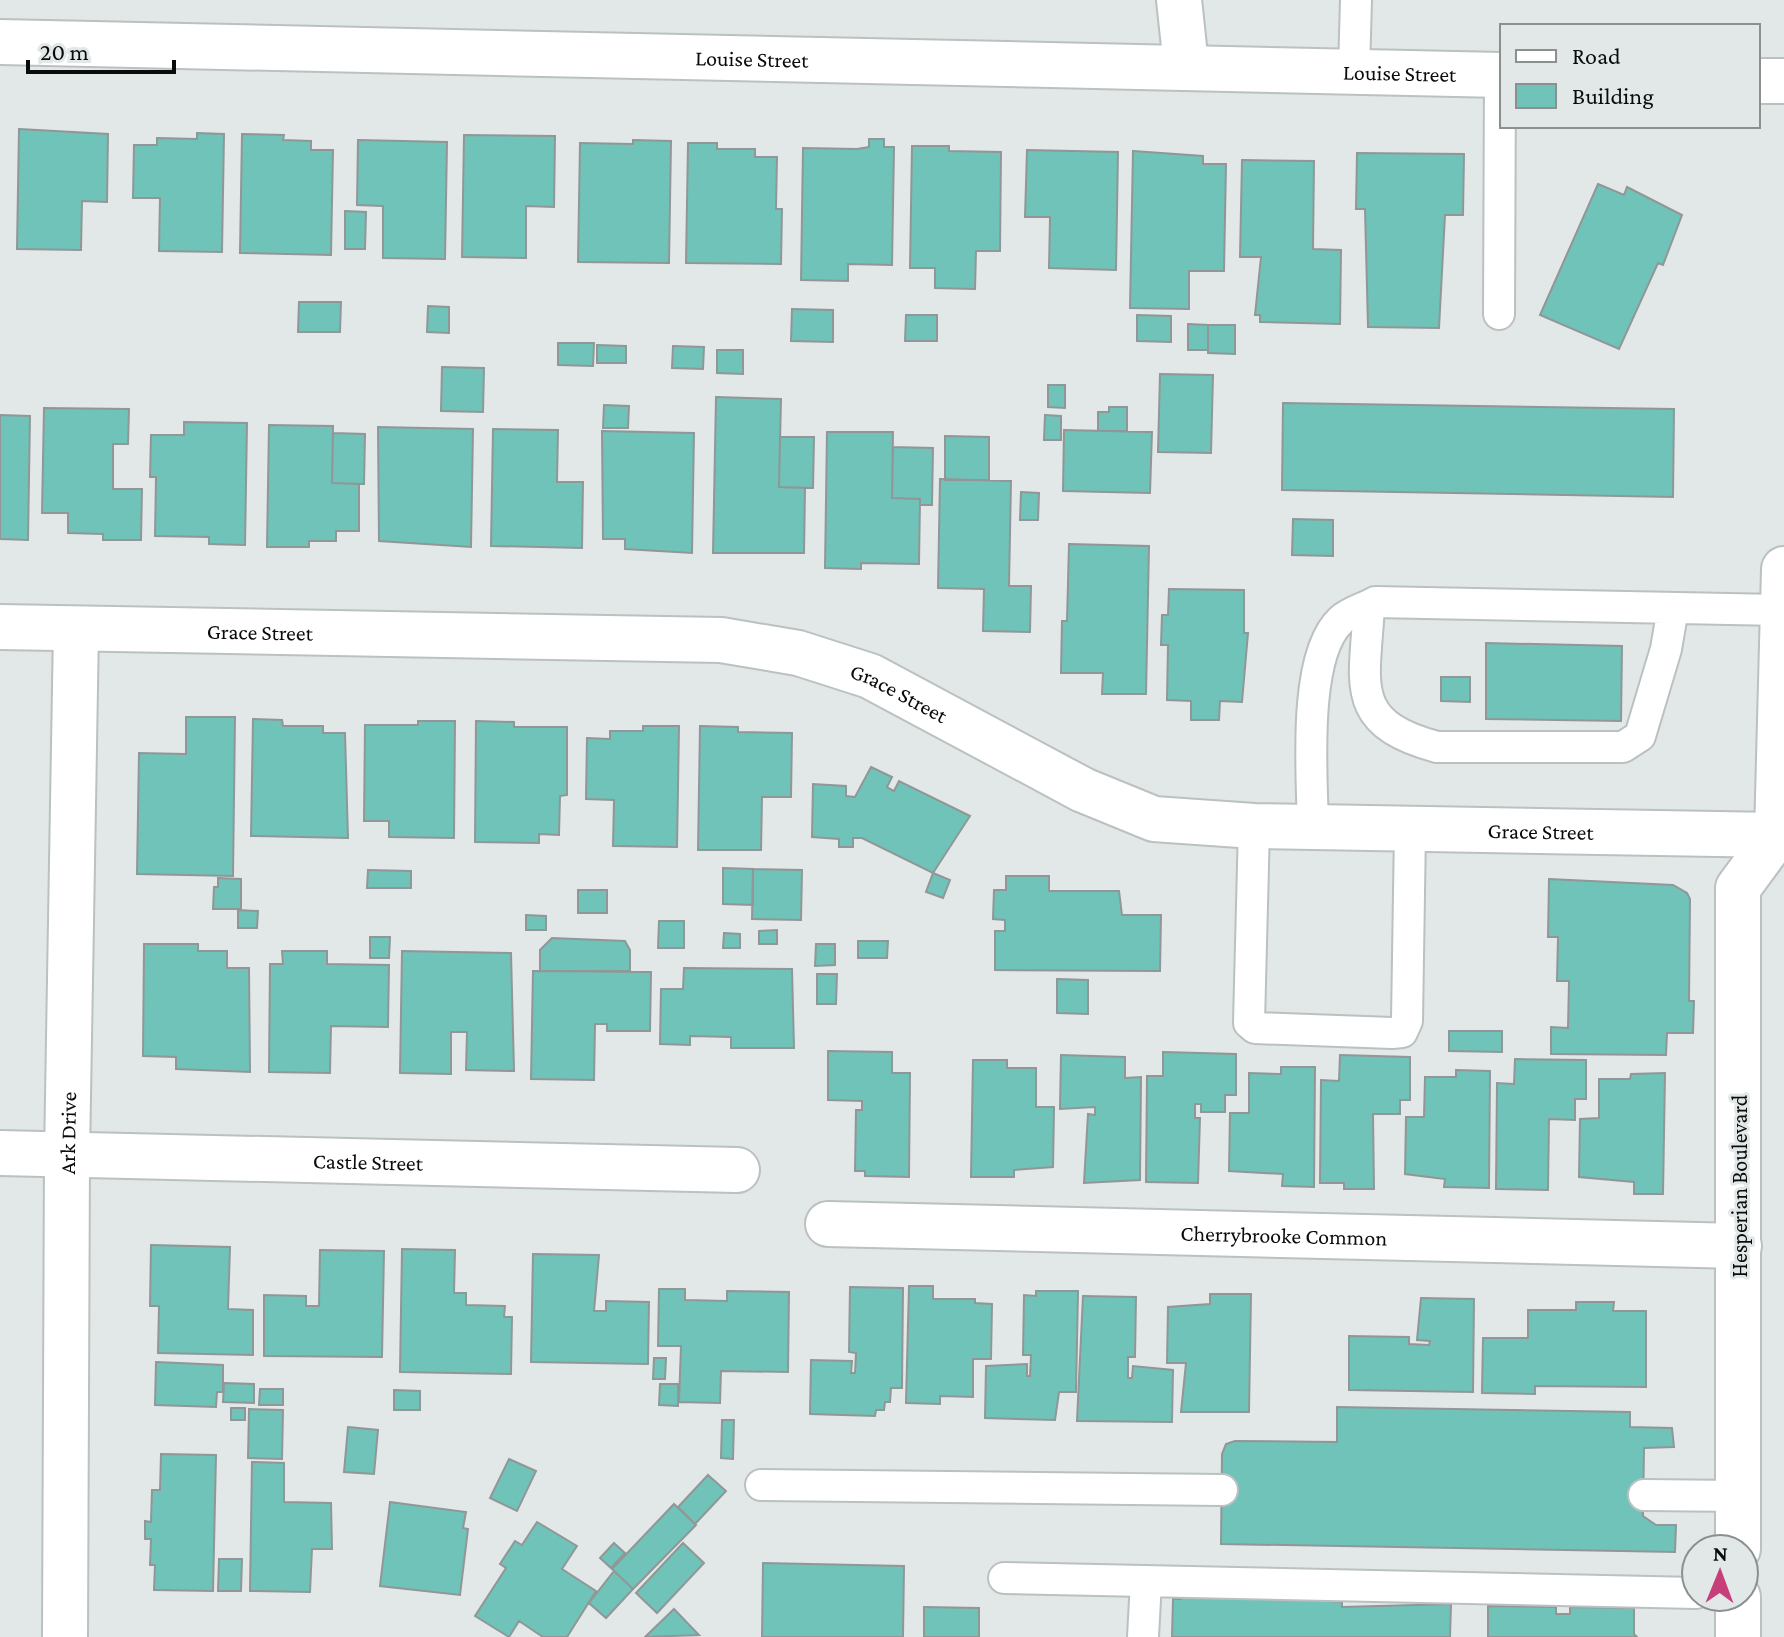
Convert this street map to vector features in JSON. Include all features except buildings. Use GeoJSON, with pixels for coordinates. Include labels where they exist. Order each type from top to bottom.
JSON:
{"type":"FeatureCollection","features":[{"type":"Feature","properties":{"kind":"street"},"geometry":{"type":"LineString","coordinates":[[1179,0],[1186,65]]}},
{"type":"Feature","properties":{"kind":"street","name":"Louise Street"},"geometry":{"type":"LineString","coordinates":[[0,42],[1186,65],[1500,75]]}},
{"type":"Feature","properties":{"kind":"street"},"geometry":{"type":"LineString","coordinates":[[1760,81],[1784,81]]}},
{"type":"Feature","properties":{"kind":"street"},"geometry":{"type":"LineString","coordinates":[[1782,838],[1784,569]]}},
{"type":"Feature","properties":{"kind":"street","name":"Grace Street"},"geometry":{"type":"LineString","coordinates":[[0,627],[721,640],[798,653],[870,676],[1083,790],[1154,819],[1254,826],[1782,838]]}},
{"type":"Feature","properties":{"kind":"street","name":"Ark Drive"},"geometry":{"type":"LineString","coordinates":[[65,1637],[67,1155],[76,629]]}},
{"type":"Feature","properties":{"kind":"street","name":"Hesperian Boulevard"},"geometry":{"type":"LineString","coordinates":[[1738,1533],[1738,888],[1782,838]]}},
{"type":"Feature","properties":{"kind":"street","name":"Castle Street"},"geometry":{"type":"LineString","coordinates":[[0,1153],[737,1170]]}},
{"type":"Feature","properties":{"kind":"street","name":"Cherrybrooke Common"},"geometry":{"type":"LineString","coordinates":[[828,1224],[1739,1246]]}},
{"type":"Feature","properties":{"kind":"street"},"geometry":{"type":"LineString","coordinates":[[1738,1613],[1738,1637]]}},
{"type":"Feature","properties":{"kind":"lane"},"geometry":{"type":"LineString","coordinates":[[1354,70],[1356,0]]}},
{"type":"Feature","properties":{"kind":"lane"},"geometry":{"type":"LineString","coordinates":[[1499,314],[1501,128]]}},
{"type":"Feature","properties":{"kind":"lane"},"geometry":{"type":"LineString","coordinates":[[1313,827],[1311,724],[1319,658],[1341,620],[1375,602],[1673,608],[1783,627]]}},
{"type":"Feature","properties":{"kind":"lane"},"geometry":{"type":"LineString","coordinates":[[1369,606],[1365,691],[1371,711],[1385,726],[1408,740],[1437,747],[1623,747],[1640,736],[1666,649],[1673,608]]}},
{"type":"Feature","properties":{"kind":"lane"},"geometry":{"type":"LineString","coordinates":[[1254,826],[1249,1023],[1255,1028],[1392,1033],[1402,1032],[1407,1021],[1410,830]]}},
{"type":"Feature","properties":{"kind":"lane"},"geometry":{"type":"LineString","coordinates":[[761,1485],[1222,1490]]}},
{"type":"Feature","properties":{"kind":"lane"},"geometry":{"type":"LineString","coordinates":[[1644,1495],[1738,1496]]}},
{"type":"Feature","properties":{"kind":"lane"},"geometry":{"type":"LineString","coordinates":[[1004,1578],[1680,1593]]}},
{"type":"Feature","properties":{"kind":"lane"},"geometry":{"type":"LineString","coordinates":[[1143,1637],[1146,1581]]}}]}
